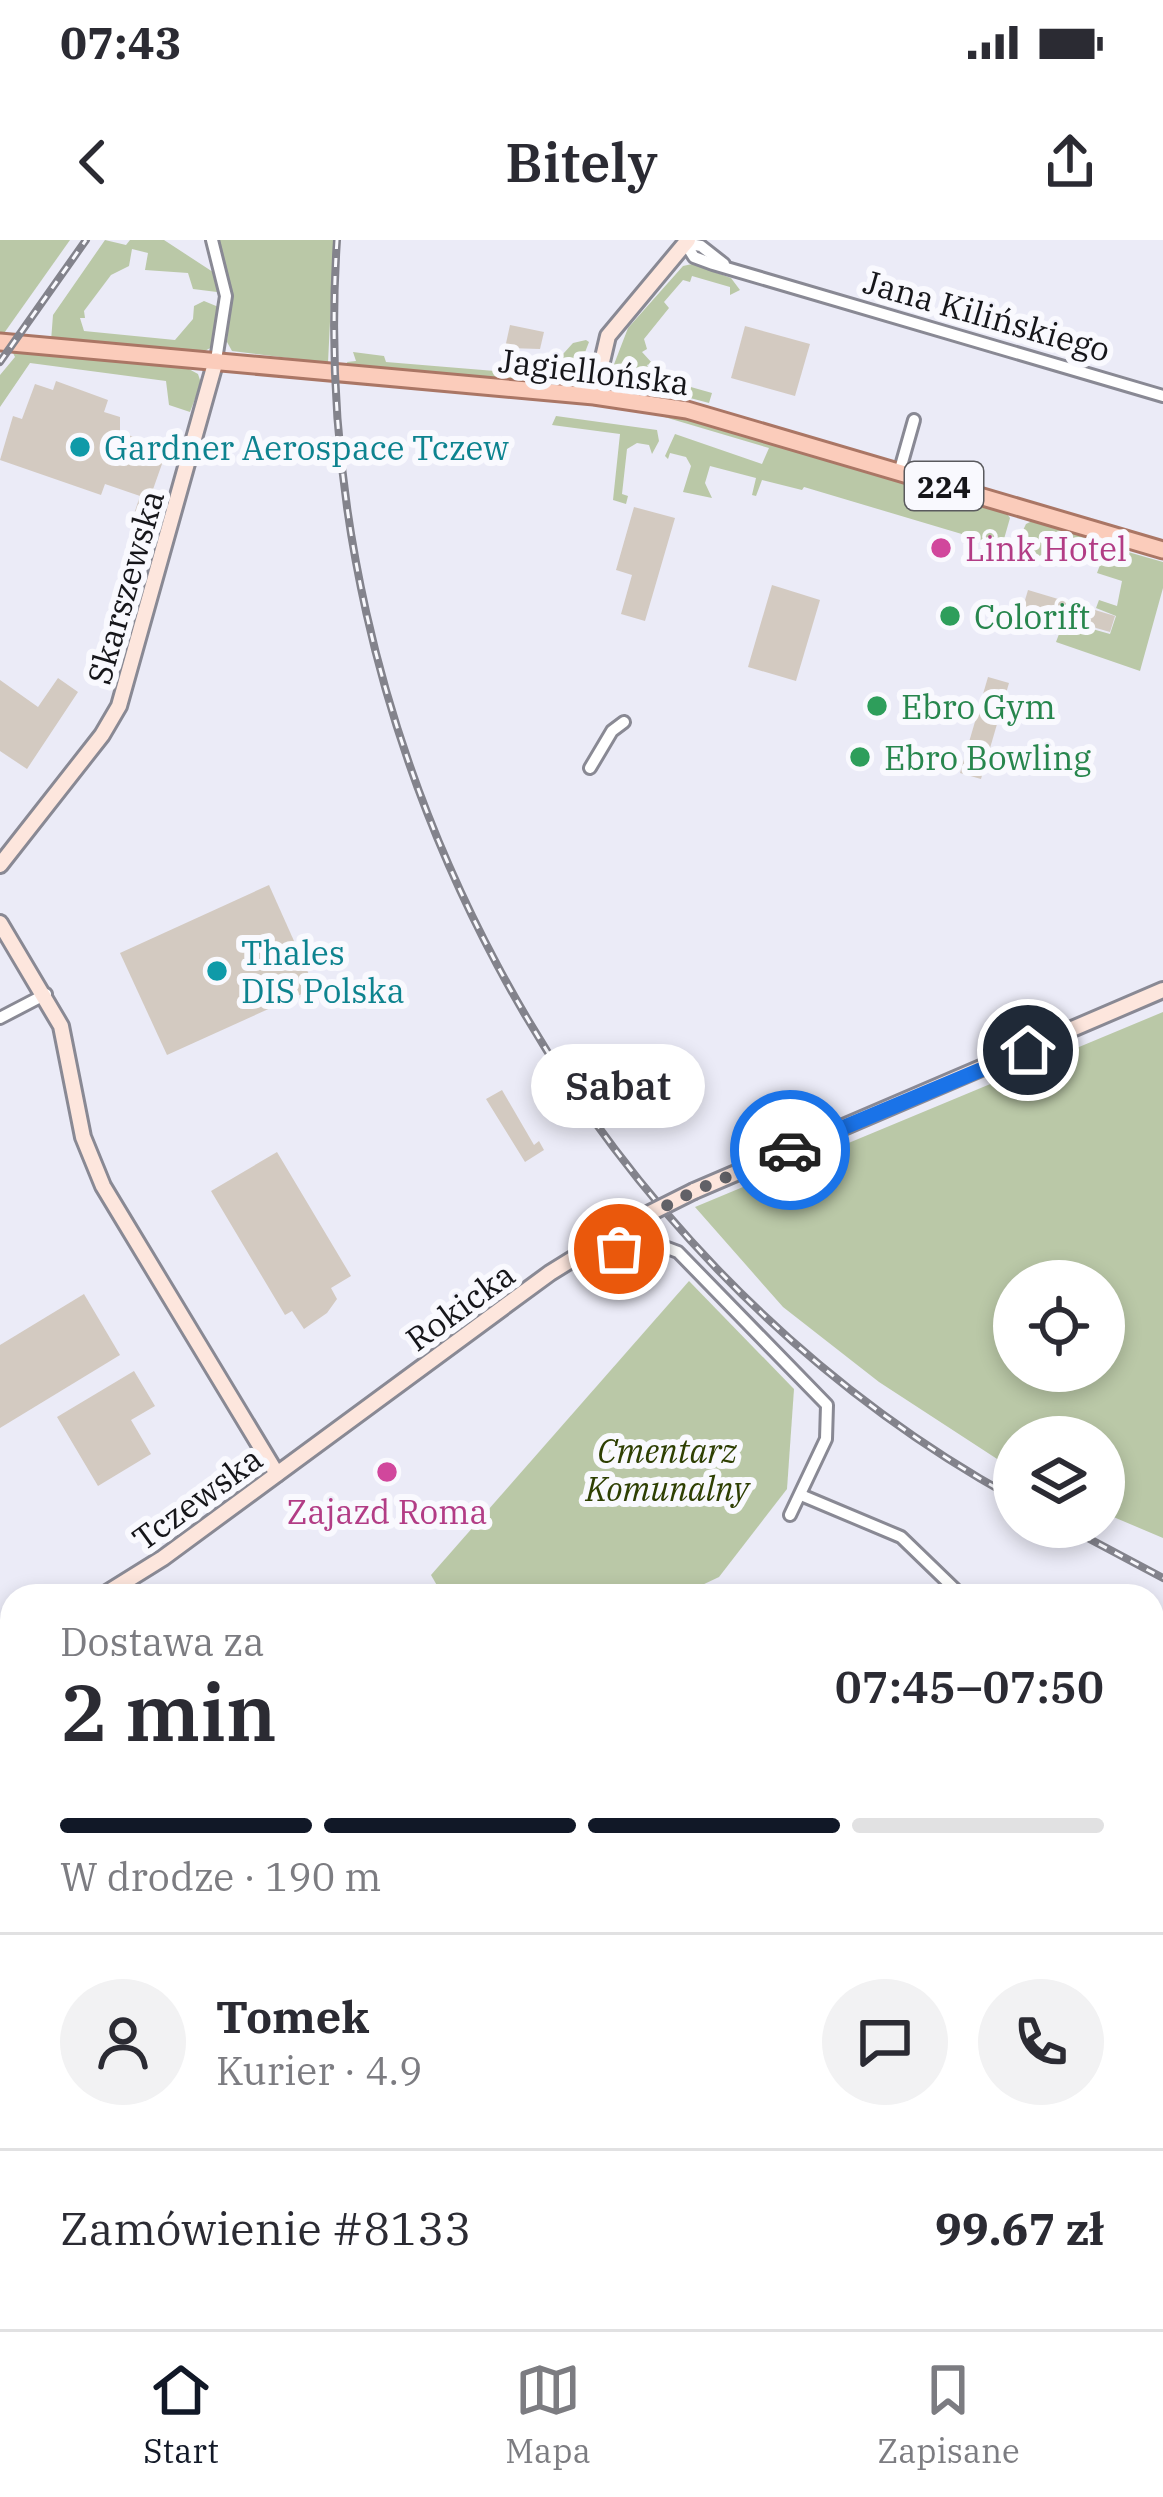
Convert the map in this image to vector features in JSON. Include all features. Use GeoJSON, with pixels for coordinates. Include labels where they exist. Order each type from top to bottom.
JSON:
{"type":"FeatureCollection","features":[{"type":"Feature","properties":{"kind":"main road","name":"Jagiellońska"},"geometry":{"type":"LineString","coordinates":[[0,342],[594,396],[687,410],[1163,550]]}},
{"type":"Feature","properties":{"kind":"street"},"geometry":{"type":"LineString","coordinates":[[212,240],[226,296],[216,359]]}},
{"type":"Feature","properties":{"kind":"street"},"geometry":{"type":"LineString","coordinates":[[594,396],[608,336],[687,241]]}},
{"type":"Feature","properties":{"kind":"street","name":"Jana Kilińskiego"},"geometry":{"type":"LineString","coordinates":[[687,241],[726,266],[1163,396]]}},
{"type":"Feature","properties":{"kind":"street","name":"Skarszewska"},"geometry":{"type":"LineString","coordinates":[[0,865],[102,736],[119,706],[216,359]]}},
{"type":"Feature","properties":{"kind":"street"},"geometry":{"type":"LineString","coordinates":[[898,473],[914,420]]}},
{"type":"Feature","properties":{"kind":"street"},"geometry":{"type":"LineString","coordinates":[[590,768],[612,731],[624,722]]}},
{"type":"Feature","properties":{"kind":"street"},"geometry":{"type":"LineString","coordinates":[[0,923],[46,994],[67,1045],[90,1160],[277,1474]]}},
{"type":"Feature","properties":{"kind":"street","name":"Rokicka"},"geometry":{"type":"LineString","coordinates":[[321,1441],[550,1273],[634,1221],[1163,990]]}},
{"type":"Feature","properties":{"kind":"street"},"geometry":{"type":"LineString","coordinates":[[0,1018],[46,994]]}},
{"type":"Feature","properties":{"kind":"street"},"geometry":{"type":"LineString","coordinates":[[606,1238],[619,1249],[654,1243],[678,1252],[827,1405],[829,1423],[790,1515]]}},
{"type":"Feature","properties":{"kind":"street","name":"Tczewska"},"geometry":{"type":"LineString","coordinates":[[121,1584],[321,1441]]}},
{"type":"Feature","properties":{"kind":"street"},"geometry":{"type":"LineString","coordinates":[[801,1496],[902,1537],[950,1584]]}},
{"type":"Feature","properties":{"kind":"green space"},"geometry":{"type":"Polygon","coordinates":[[[0,240],[70,240],[2,336],[0,336],[0,240]]]}},
{"type":"Feature","properties":{"kind":"green space"},"geometry":{"type":"Polygon","coordinates":[[[105,240],[126,245],[130,240],[164,240],[216,274],[217,292],[193,289],[188,273],[145,270],[148,253],[132,249],[129,266],[111,275],[84,311],[85,318],[80,318],[84,331],[175,340],[193,319],[194,306],[204,301],[221,308],[214,346],[201,353],[51,341],[53,315],[105,240]]]}},
{"type":"Feature","properties":{"kind":"green space"},"geometry":{"type":"Polygon","coordinates":[[[218,240],[334,240],[328,363],[232,351],[227,342],[231,287],[218,240]]]}},
{"type":"Feature","properties":{"kind":"green space"},"geometry":{"type":"Polygon","coordinates":[[[692,264],[731,278],[740,290],[730,295],[730,287],[692,276],[690,282],[683,280],[664,302],[669,308],[644,339],[647,349],[642,352],[652,363],[647,365],[652,376],[712,393],[709,403],[622,380],[613,367],[628,328],[683,266],[692,264]]]}},
{"type":"Feature","properties":{"kind":"green space"},"geometry":{"type":"Polygon","coordinates":[[[586,340],[577,373],[584,378],[569,386],[348,366],[347,362],[356,361],[353,352],[384,356],[386,362],[544,375],[573,343],[586,340]]]}},
{"type":"Feature","properties":{"kind":"green space"},"geometry":{"type":"Polygon","coordinates":[[[12,351],[187,368],[198,374],[201,383],[190,412],[169,405],[166,381],[30,363],[0,407],[0,375],[15,357],[12,351]]]}},
{"type":"Feature","properties":{"kind":"green space"},"geometry":{"type":"Polygon","coordinates":[[[634,408],[682,415],[1005,511],[1010,518],[1002,546],[804,487],[762,480],[756,496],[752,495],[756,478],[710,466],[705,483],[712,498],[683,492],[691,466],[686,457],[665,456],[675,434],[762,464],[769,448],[634,408]]]}},
{"type":"Feature","properties":{"kind":"green space"},"geometry":{"type":"Polygon","coordinates":[[[556,416],[657,430],[659,441],[652,454],[649,445],[637,443],[627,449],[622,494],[628,496],[626,504],[613,500],[620,434],[552,425],[556,416]]]}},
{"type":"Feature","properties":{"kind":"green space"},"geometry":{"type":"Polygon","coordinates":[[[1036,519],[1084,537],[1060,562],[1035,555],[1028,561],[1017,543],[1026,524],[1036,519]]]}},
{"type":"Feature","properties":{"kind":"green space"},"geometry":{"type":"Polygon","coordinates":[[[1107,546],[1163,562],[1163,588],[1140,671],[1056,642],[1064,621],[1110,634],[1116,616],[1096,608],[1099,600],[1117,606],[1122,581],[1097,573],[1107,546]]]}},
{"type":"Feature","properties":{"kind":"green space"},"geometry":{"type":"Polygon","coordinates":[[[1163,1012],[1163,1538],[1125,1522],[1125,1416],[993,1416],[993,1456],[879,1382],[783,1307],[695,1207],[1163,1012]]]}},
{"type":"Feature","properties":{"kind":"green space","name":"Cmentarz Komunalny"},"geometry":{"type":"Polygon","coordinates":[[[689,1281],[794,1389],[787,1489],[719,1577],[704,1584],[436,1584],[431,1575],[689,1281]]]}},
{"type":"Feature","properties":{"kind":"building"},"geometry":{"type":"Polygon","coordinates":[[[510,325],[544,332],[540,349],[505,348],[510,325]]]}},
{"type":"Feature","properties":{"kind":"building"},"geometry":{"type":"Polygon","coordinates":[[[745,326],[810,344],[795,396],[731,378],[745,326]]]}},
{"type":"Feature","properties":{"kind":"building","name":"Gardner Aerospace Tczew"},"geometry":{"type":"Polygon","coordinates":[[[56,381],[108,400],[104,412],[120,417],[120,431],[161,450],[163,461],[144,515],[135,511],[140,496],[105,484],[101,495],[0,460],[13,416],[22,419],[35,384],[53,390],[56,381]]]}},
{"type":"Feature","properties":{"kind":"building"},"geometry":{"type":"Polygon","coordinates":[[[634,507],[675,518],[645,621],[621,614],[632,575],[616,570],[634,507]]]}},
{"type":"Feature","properties":{"kind":"building"},"geometry":{"type":"Polygon","coordinates":[[[772,585],[820,600],[796,681],[748,667],[772,585]]]}},
{"type":"Feature","properties":{"kind":"building"},"geometry":{"type":"Polygon","coordinates":[[[1028,590],[1115,616],[1110,632],[1023,607],[1028,590]]]}},
{"type":"Feature","properties":{"kind":"building"},"geometry":{"type":"Polygon","coordinates":[[[988,677],[1009,683],[981,779],[960,773],[988,677]]]}},
{"type":"Feature","properties":{"kind":"building"},"geometry":{"type":"Polygon","coordinates":[[[58,678],[78,692],[27,769],[0,751],[0,680],[38,707],[58,678]]]}},
{"type":"Feature","properties":{"kind":"building","name":"Thales DIS Polska"},"geometry":{"type":"Polygon","coordinates":[[[269,885],[315,988],[167,1055],[120,953],[269,885]]]}},
{"type":"Feature","properties":{"kind":"building"},"geometry":{"type":"Polygon","coordinates":[[[502,1090],[534,1145],[539,1141],[544,1150],[525,1162],[486,1099],[502,1090]]]}},
{"type":"Feature","properties":{"kind":"building"},"geometry":{"type":"Polygon","coordinates":[[[277,1152],[351,1276],[331,1288],[337,1299],[327,1313],[304,1329],[292,1311],[285,1315],[211,1191],[277,1152]]]}},
{"type":"Feature","properties":{"kind":"building"},"geometry":{"type":"Polygon","coordinates":[[[84,1294],[120,1355],[0,1428],[0,1345],[84,1294]]]}},
{"type":"Feature","properties":{"kind":"building"},"geometry":{"type":"Polygon","coordinates":[[[134,1371],[155,1406],[131,1420],[151,1454],[98,1486],[57,1417],[134,1371]]]}},
{"type":"Feature","properties":{"kind":"railway"},"geometry":{"type":"LineString","coordinates":[[0,362],[86,240]]}},
{"type":"Feature","properties":{"kind":"railway"},"geometry":{"type":"LineString","coordinates":[[337,240],[338,428],[366,613],[420,794],[497,965],[597,1125],[717,1269],[857,1395],[993,1484]]}},
{"type":"Feature","properties":{"kind":"railway"},"geometry":{"type":"LineString","coordinates":[[1107,1548],[1163,1578]]}},
{"type":"Feature","properties":{"kind":"way so far"},"geometry":{"type":"LineString","coordinates":[[619,1249],[606,1238],[694,1191],[790,1150]]}},
{"type":"Feature","properties":{"kind":"place","name":"Gardner Aerospace Tczew"},"geometry":{"type":"Point","coordinates":[80,447]}},
{"type":"Feature","properties":{"kind":"place","name":"Link Hotel"},"geometry":{"type":"Point","coordinates":[941,548]}},
{"type":"Feature","properties":{"kind":"place","name":"Colorift"},"geometry":{"type":"Point","coordinates":[950,616]}},
{"type":"Feature","properties":{"kind":"place","name":"Ebro Gym"},"geometry":{"type":"Point","coordinates":[877,706]}},
{"type":"Feature","properties":{"kind":"place","name":"Ebro Bowling"},"geometry":{"type":"Point","coordinates":[860,757]}},
{"type":"Feature","properties":{"kind":"place","name":"Thales DIS Polska"},"geometry":{"type":"Point","coordinates":[217,971]}},
{"type":"Feature","properties":{"kind":"place","name":"Sabat"},"geometry":{"type":"Point","coordinates":[619,1249]}},
{"type":"Feature","properties":{"kind":"place","name":"Zajazd Roma"},"geometry":{"type":"Point","coordinates":[387,1472]}},
{"type":"Feature","properties":{"kind":"route"},"geometry":{"type":"LineString","coordinates":[[790,1150],[1028,1050]]}}]}
